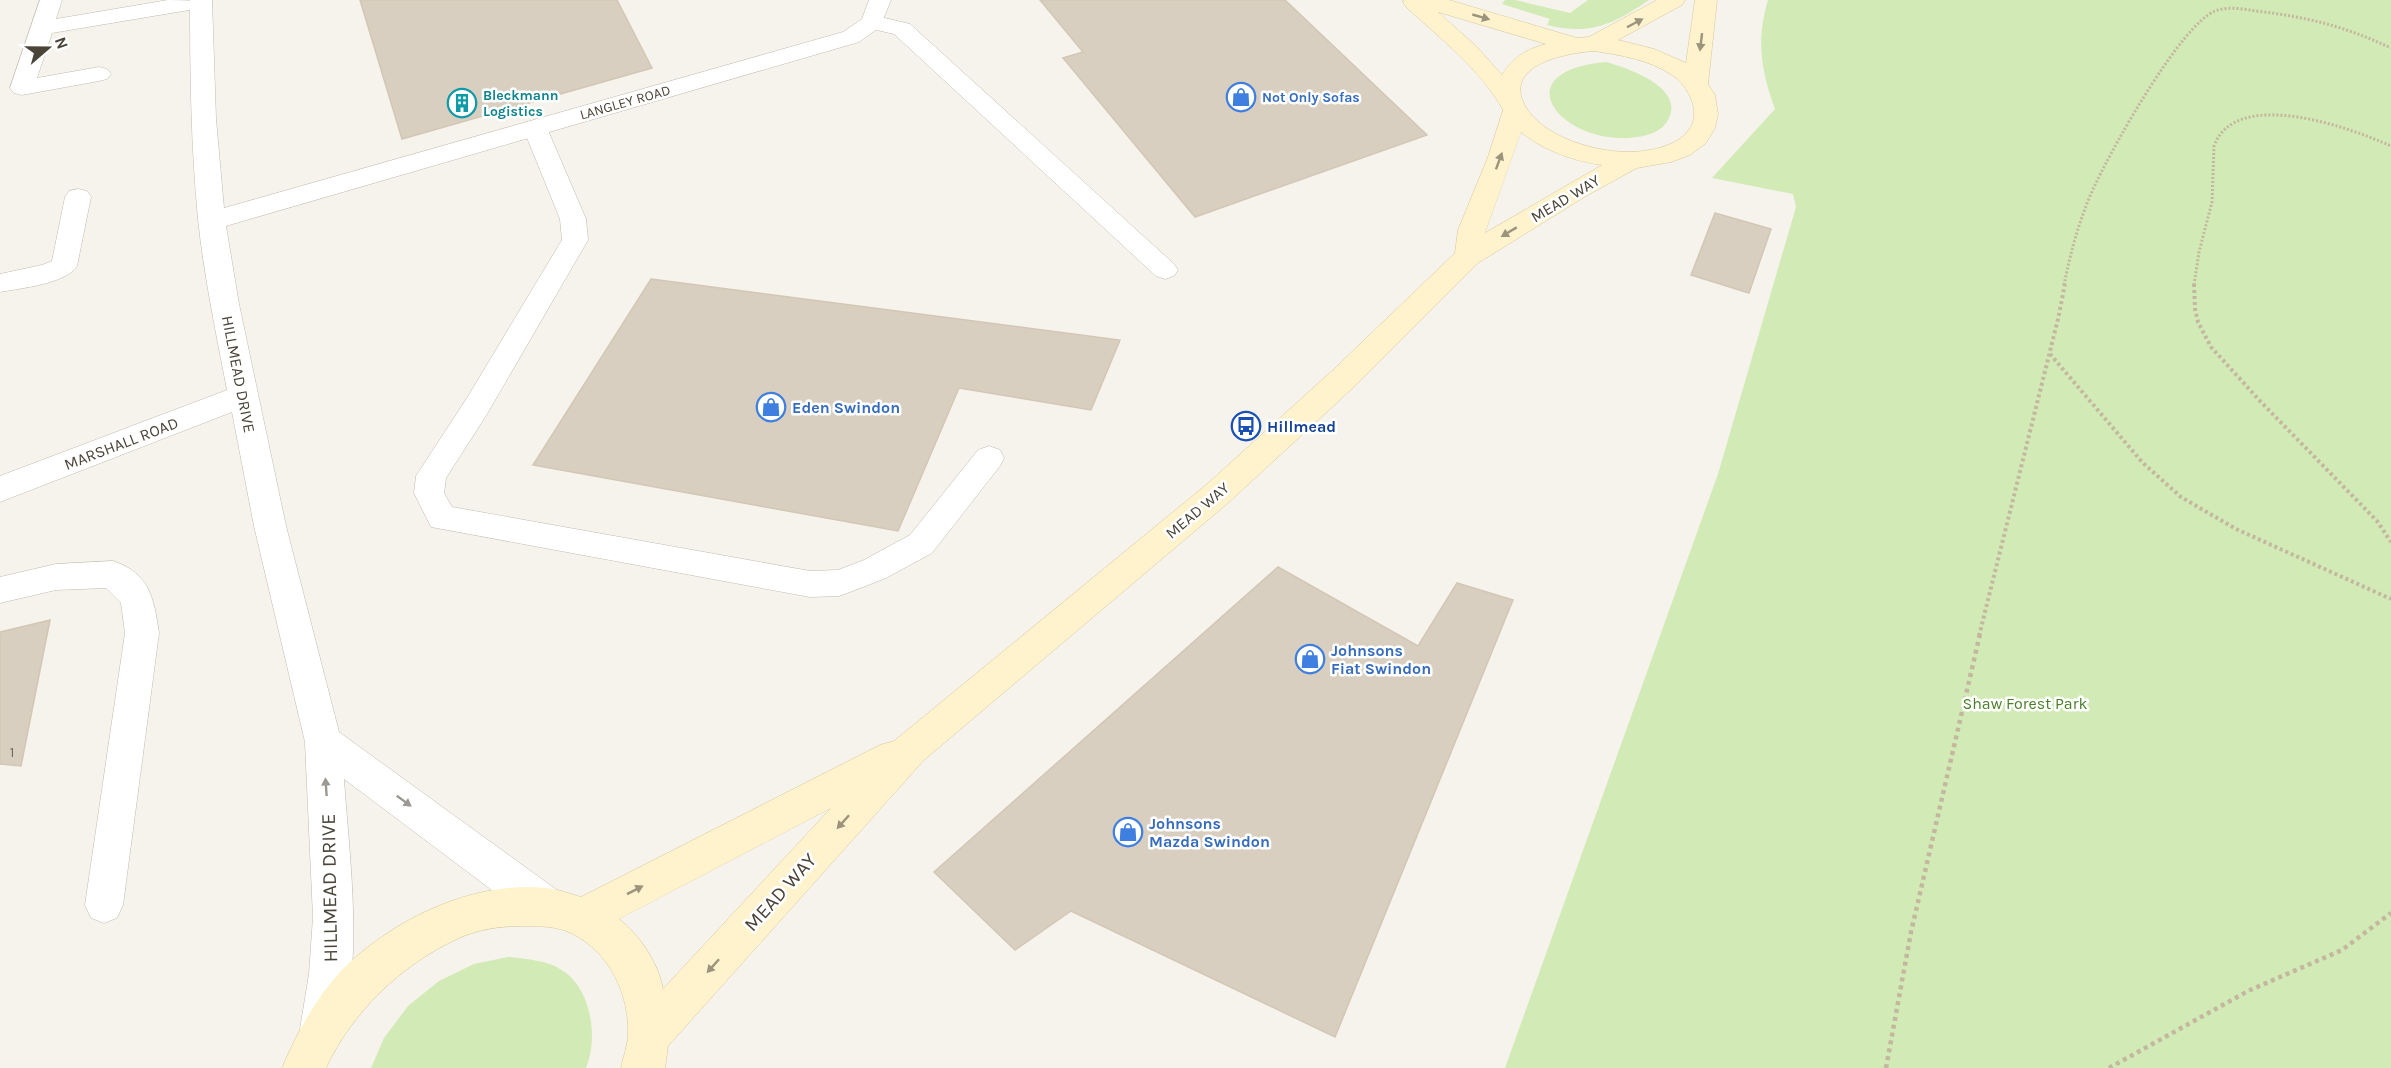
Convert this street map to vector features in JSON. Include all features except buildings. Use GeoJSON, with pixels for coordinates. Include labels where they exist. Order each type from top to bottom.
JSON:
{"type":"FeatureCollection","features":[{"type":"Feature","properties":{"kind":"main road"},"geometry":{"type":"LineString","coordinates":[[1412,0],[1468,51],[1513,104],[1525,123],[1545,139],[1571,151],[1601,158],[1632,160],[1659,157],[1682,148],[1698,136],[1706,121],[1706,103],[1696,85],[1677,68],[1653,56],[1624,47],[1585,44],[1564,46],[1538,54],[1519,68],[1510,85],[1513,104],[1501,157],[1472,231],[1468,256]]}},
{"type":"Feature","properties":{"kind":"main road"},"geometry":{"type":"LineString","coordinates":[[1424,0],[1585,44],[1674,0]]}},
{"type":"Feature","properties":{"kind":"main road"},"geometry":{"type":"LineString","coordinates":[[1696,85],[1706,0]]}},
{"type":"Feature","properties":{"kind":"main road","name":"MEAD WAY"},"geometry":{"type":"LineString","coordinates":[[646,1052],[911,747],[1216,495],[1344,378],[1468,256],[1632,160]]}},
{"type":"Feature","properties":{"kind":"main road","name":"MEAD WAY"},"geometry":{"type":"LineString","coordinates":[[565,912],[911,747]]}},
{"type":"Feature","properties":{"kind":"main road"},"geometry":{"type":"LineString","coordinates":[[312,1051],[356,986],[401,948],[450,921],[499,907],[565,912],[619,944],[642,985],[646,1052]]}},
{"type":"Feature","properties":{"kind":"street","name":"HILLMEAD DRIVE"},"geometry":{"type":"LineString","coordinates":[[201,0],[203,119],[212,221],[243,396],[270,526],[322,742],[333,917],[330,974],[312,1051]]}},
{"type":"Feature","properties":{"kind":"street","name":"LANGLEY ROAD"},"geometry":{"type":"LineString","coordinates":[[212,221],[851,37],[876,11]]}},
{"type":"Feature","properties":{"kind":"street","name":"MARSHALL ROAD"},"geometry":{"type":"LineString","coordinates":[[0,489],[243,396]]}},
{"type":"Feature","properties":{"kind":"street"},"geometry":{"type":"LineString","coordinates":[[322,742],[565,912]]}},
{"type":"Feature","properties":{"kind":"lane"},"geometry":{"type":"LineString","coordinates":[[51,0],[22,88],[99,74]]}},
{"type":"Feature","properties":{"kind":"lane"},"geometry":{"type":"LineString","coordinates":[[42,28],[201,0]]}},
{"type":"Feature","properties":{"kind":"lane"},"geometry":{"type":"LineString","coordinates":[[876,11],[902,29],[1165,270]]}},
{"type":"Feature","properties":{"kind":"lane"},"geometry":{"type":"LineString","coordinates":[[535,128],[573,219],[575,240],[477,406],[431,476],[429,494],[442,518],[810,584],[839,583],[875,569],[921,544],[989,459]]}},
{"type":"Feature","properties":{"kind":"lane"},"geometry":{"type":"LineString","coordinates":[[0,283],[50,273],[64,266],[78,197]]}},
{"type":"Feature","properties":{"kind":"lane"},"geometry":{"type":"LineString","coordinates":[[0,590],[56,576],[113,574],[137,597],[142,633],[104,905]]}},
{"type":"Feature","properties":{"kind":"path"},"geometry":{"type":"LineString","coordinates":[[1886,1068],[1911,932],[1999,551],[2050,354],[2070,254],[2096,182],[2169,56],[2201,22],[2215,11],[2235,8],[2302,16],[2361,34],[2391,48]]}},
{"type":"Feature","properties":{"kind":"path"},"geometry":{"type":"LineString","coordinates":[[2391,146],[2338,125],[2303,117],[2270,115],[2246,119],[2224,129],[2216,140],[2213,165],[2214,197],[2193,292],[2198,323],[2216,353],[2377,521],[2391,542]]}},
{"type":"Feature","properties":{"kind":"path"},"geometry":{"type":"LineString","coordinates":[[2050,354],[2142,462],[2181,497],[2236,529],[2391,599]]}},
{"type":"Feature","properties":{"kind":"path"},"geometry":{"type":"LineString","coordinates":[[2109,1068],[2248,991],[2342,950],[2391,913]]}},
{"type":"Feature","properties":{"kind":"green space"},"geometry":{"type":"Polygon","coordinates":[[[1505,0],[1515,0],[1570,13],[1588,0],[1649,0],[1624,16],[1601,26],[1576,29],[1547,25],[1550,19],[1502,4],[1505,0]]]}},
{"type":"Feature","properties":{"kind":"green space","name":"Shaw Forest Park"},"geometry":{"type":"Polygon","coordinates":[[[1768,0],[2391,0],[2391,1068],[1505,1068],[1718,474],[1796,207],[1793,194],[1712,178],[1775,109],[1763,68],[1761,42],[1768,0]]]}},
{"type":"Feature","properties":{"kind":"green space"},"geometry":{"type":"Polygon","coordinates":[[[1606,62],[1628,69],[1652,81],[1662,89],[1669,98],[1671,109],[1668,120],[1662,128],[1647,135],[1618,138],[1592,133],[1570,123],[1556,110],[1550,95],[1555,80],[1573,69],[1606,62]]]}},
{"type":"Feature","properties":{"kind":"green space"},"geometry":{"type":"Polygon","coordinates":[[[508,957],[553,965],[575,982],[587,1004],[592,1030],[592,1044],[586,1068],[371,1068],[384,1038],[408,1006],[439,981],[474,964],[508,957]]]}},
{"type":"Feature","properties":{"kind":"place","name":"Not Only Sofas"},"geometry":{"type":"Point","coordinates":[1241,97]}},
{"type":"Feature","properties":{"kind":"place","name":"Bleckmann Logistics"},"geometry":{"type":"Point","coordinates":[462,103]}},
{"type":"Feature","properties":{"kind":"place","name":"Eden Swindon"},"geometry":{"type":"Point","coordinates":[771,407]}},
{"type":"Feature","properties":{"kind":"place","name":"Hillmead"},"geometry":{"type":"Point","coordinates":[1246,426]}},
{"type":"Feature","properties":{"kind":"place","name":"Johnsons Fiat Swindon"},"geometry":{"type":"Point","coordinates":[1310,659]}},
{"type":"Feature","properties":{"kind":"place","name":"Johnsons Mazda Swindon"},"geometry":{"type":"Point","coordinates":[1128,832]}}]}
